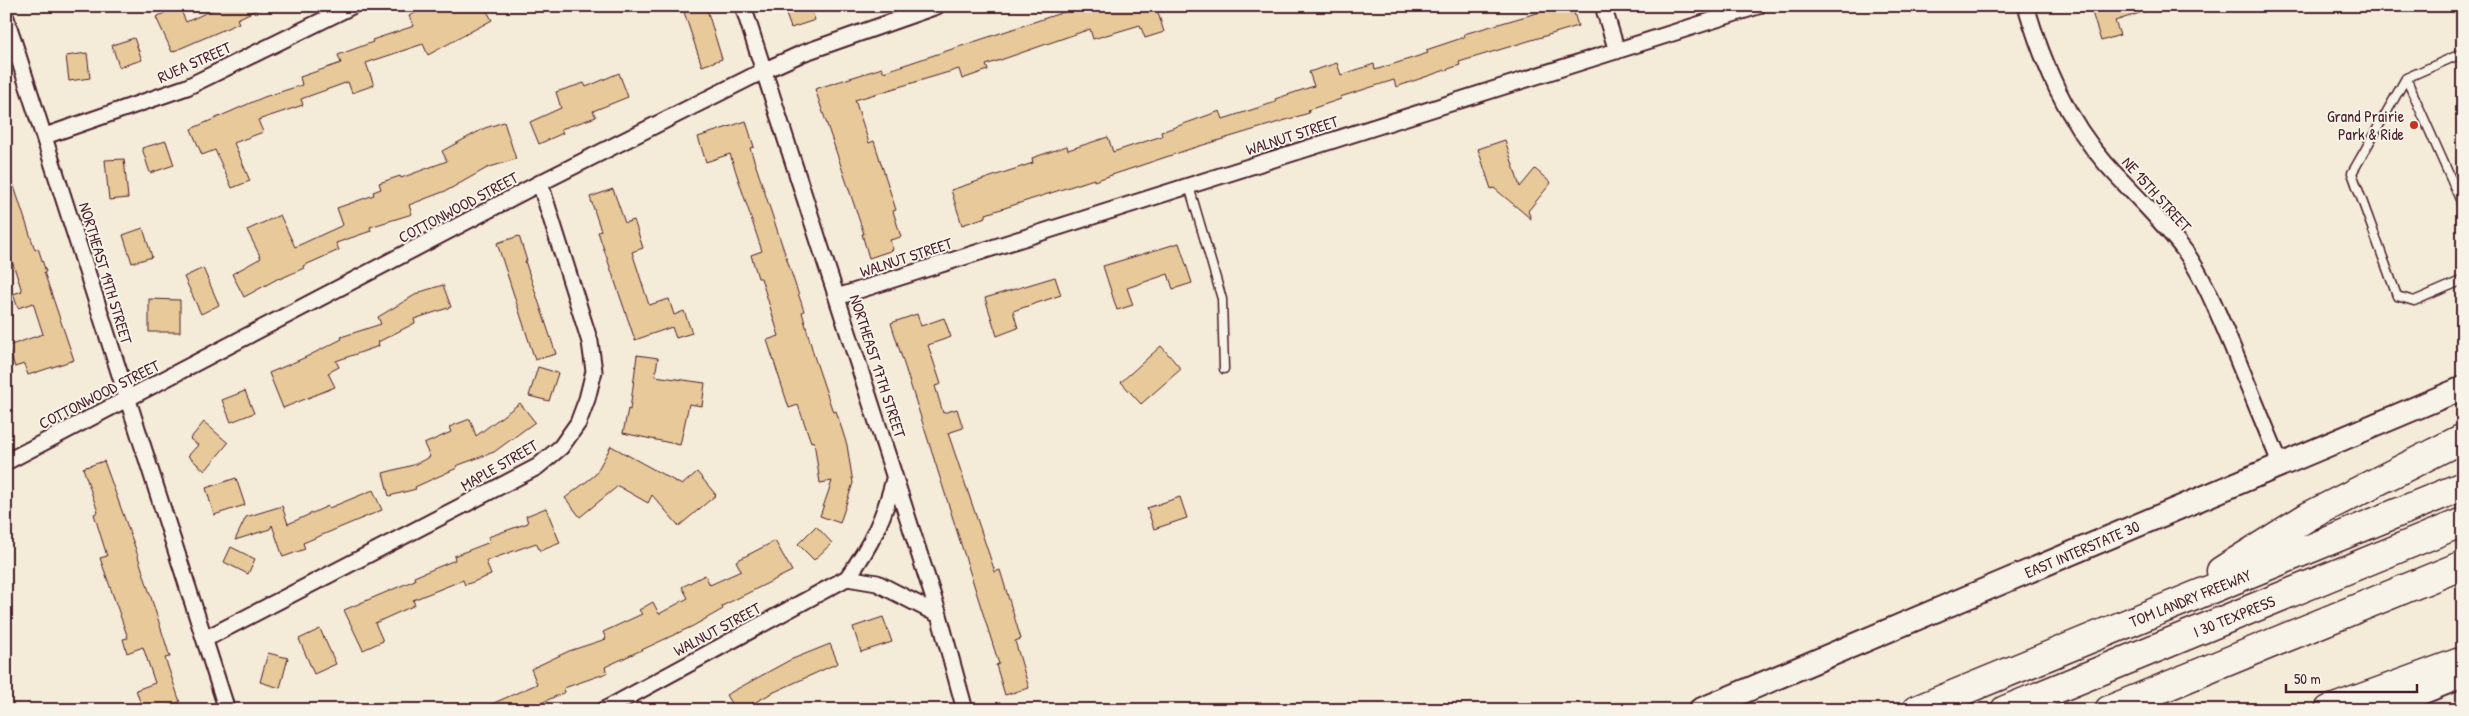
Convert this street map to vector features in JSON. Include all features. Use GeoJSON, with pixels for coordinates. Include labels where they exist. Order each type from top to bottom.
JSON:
{"type":"FeatureCollection","features":[{"type":"Feature","properties":{"kind":"highway"},"geometry":{"type":"LineString","coordinates":[[2156,612],[2309,516],[2463,438]]}},
{"type":"Feature","properties":{"kind":"highway","name":"TOM LANDRY FREEWAY"},"geometry":{"type":"LineString","coordinates":[[1916,710],[2463,486]]}},
{"type":"Feature","properties":{"kind":"highway","name":"I 30 TEXPRESS"},"geometry":{"type":"LineString","coordinates":[[2005,710],[2463,522]]}},
{"type":"Feature","properties":{"kind":"highway"},"geometry":{"type":"LineString","coordinates":[[2109,710],[2463,564]]}},
{"type":"Feature","properties":{"kind":"highway"},"geometry":{"type":"LineString","coordinates":[[2329,710],[2463,661]]}},
{"type":"Feature","properties":{"kind":"main road","name":"EAST INTERSTATE 30"},"geometry":{"type":"LineString","coordinates":[[1700,710],[2463,388]]}},
{"type":"Feature","properties":{"kind":"main road"},"geometry":{"type":"LineString","coordinates":[[2379,710],[2463,676]]}},
{"type":"Feature","properties":{"kind":"street","name":"RUEA STREET"},"geometry":{"type":"LineString","coordinates":[[45,136],[187,87],[352,6]]}},
{"type":"Feature","properties":{"kind":"street","name":"NORTHEAST 17TH STREET"},"geometry":{"type":"LineString","coordinates":[[743,6],[939,615],[965,710]]}},
{"type":"Feature","properties":{"kind":"street","name":"COTTONWOOD STREET"},"geometry":{"type":"LineString","coordinates":[[6,462],[540,184],[763,71],[803,53],[937,6]]}},
{"type":"Feature","properties":{"kind":"street"},"geometry":{"type":"LineString","coordinates":[[1603,6],[1617,51]]}},
{"type":"Feature","properties":{"kind":"street","name":"WALNUT STREET"},"geometry":{"type":"LineString","coordinates":[[838,297],[1758,6]]}},
{"type":"Feature","properties":{"kind":"street","name":"NE 15TH STREET"},"geometry":{"type":"LineString","coordinates":[[2026,6],[2037,44],[2056,90],[2079,129],[2105,163],[2158,217],[2188,256],[2217,311],[2281,466]]}},
{"type":"Feature","properties":{"kind":"street","name":"NORTHEAST 19TH STREET"},"geometry":{"type":"LineString","coordinates":[[6,18],[226,710]]}},
{"type":"Feature","properties":{"kind":"street","name":"MAPLE STREET"},"geometry":{"type":"LineString","coordinates":[[204,639],[537,467],[561,447],[578,423],[587,399],[594,371],[590,342],[540,184]]}},
{"type":"Feature","properties":{"kind":"street","name":"WALNUT STREET"},"geometry":{"type":"LineString","coordinates":[[604,710],[847,578],[870,544],[885,513],[894,478]]}},
{"type":"Feature","properties":{"kind":"street"},"geometry":{"type":"LineString","coordinates":[[847,578],[877,583],[939,615]]}},
{"type":"Feature","properties":{"kind":"lane"},"geometry":{"type":"LineString","coordinates":[[2463,53],[2406,78],[2352,173],[2397,296],[2414,301],[2463,280]]}},
{"type":"Feature","properties":{"kind":"lane"},"geometry":{"type":"LineString","coordinates":[[2406,78],[2463,206]]}},
{"type":"Feature","properties":{"kind":"lane"},"geometry":{"type":"LineString","coordinates":[[1189,186],[1222,299],[1224,369]]}},
{"type":"Feature","properties":{"kind":"building"},"geometry":{"type":"Polygon","coordinates":[[[179,6],[186,22],[221,6],[265,6],[237,19],[239,23],[172,52],[156,17],[179,6]]]}},
{"type":"Feature","properties":{"kind":"building"},"geometry":{"type":"Polygon","coordinates":[[[429,6],[484,6],[492,20],[428,55],[423,44],[366,63],[374,85],[352,93],[348,82],[301,99],[303,105],[258,120],[263,132],[234,143],[250,181],[232,188],[215,150],[202,155],[191,129],[264,97],[302,85],[300,77],[341,63],[338,55],[373,42],[372,40],[414,26],[409,16],[429,6]]]}},
{"type":"Feature","properties":{"kind":"building"},"geometry":{"type":"Polygon","coordinates":[[[682,6],[706,6],[722,59],[702,66],[682,6]]]}},
{"type":"Feature","properties":{"kind":"building"},"geometry":{"type":"Polygon","coordinates":[[[783,6],[810,6],[815,20],[791,28],[783,6]]]}},
{"type":"Feature","properties":{"kind":"building"},"geometry":{"type":"Polygon","coordinates":[[[1087,6],[1156,6],[1164,32],[1145,38],[1140,25],[1093,39],[1090,29],[986,65],[988,70],[962,79],[959,69],[855,100],[869,143],[874,141],[896,210],[893,211],[901,237],[890,240],[893,250],[869,258],[862,234],[864,234],[815,89],[882,68],[883,72],[1087,6]]]}},
{"type":"Feature","properties":{"kind":"building"},"geometry":{"type":"Polygon","coordinates":[[[1545,6],[1572,6],[1578,26],[1459,62],[1460,65],[1396,87],[1394,80],[1340,97],[1341,99],[1308,110],[1309,113],[1190,149],[1094,181],[1094,179],[986,214],[986,217],[962,225],[951,190],[1033,163],[1032,158],[1067,146],[1068,150],[1108,137],[1113,152],[1162,136],[1161,132],[1220,111],[1223,119],[1276,102],[1275,99],[1314,86],[1309,72],[1337,63],[1341,75],[1374,64],[1375,70],[1428,53],[1426,50],[1465,37],[1464,34],[1547,10],[1545,6]]]}},
{"type":"Feature","properties":{"kind":"building"},"geometry":{"type":"Polygon","coordinates":[[[2090,6],[2152,6],[2152,9],[2115,21],[2120,35],[2101,41],[2090,6]]]}},
{"type":"Feature","properties":{"kind":"building"},"geometry":{"type":"Polygon","coordinates":[[[134,38],[142,60],[119,67],[112,45],[134,38]]]}},
{"type":"Feature","properties":{"kind":"building"},"geometry":{"type":"Polygon","coordinates":[[[87,53],[90,78],[69,81],[66,56],[87,53]]]}},
{"type":"Feature","properties":{"kind":"building"},"geometry":{"type":"Polygon","coordinates":[[[619,73],[628,97],[593,111],[596,117],[561,129],[563,133],[539,144],[530,122],[561,108],[556,92],[584,83],[586,87],[619,73]]]}},
{"type":"Feature","properties":{"kind":"building"},"geometry":{"type":"Polygon","coordinates":[[[746,121],[754,147],[750,148],[804,311],[802,312],[814,356],[833,412],[836,411],[847,445],[853,483],[840,523],[820,516],[832,481],[820,483],[814,441],[811,442],[798,405],[789,408],[767,340],[779,336],[761,278],[758,278],[751,255],[762,251],[730,154],[706,162],[698,137],[746,121]]]}},
{"type":"Feature","properties":{"kind":"building"},"geometry":{"type":"Polygon","coordinates":[[[504,122],[516,159],[487,168],[448,190],[409,205],[412,214],[370,227],[371,231],[336,243],[339,250],[303,266],[304,268],[279,278],[244,297],[232,274],[261,258],[247,230],[280,215],[295,247],[343,225],[337,208],[374,195],[373,192],[381,189],[379,183],[400,176],[401,178],[447,161],[442,151],[485,128],[504,122]]]}},
{"type":"Feature","properties":{"kind":"building"},"geometry":{"type":"Polygon","coordinates":[[[1505,140],[1520,187],[1535,169],[1551,183],[1528,211],[1531,219],[1494,188],[1491,189],[1478,149],[1505,140]]]}},
{"type":"Feature","properties":{"kind":"building"},"geometry":{"type":"Polygon","coordinates":[[[166,141],[174,165],[150,173],[142,148],[166,141]]]}},
{"type":"Feature","properties":{"kind":"building"},"geometry":{"type":"Polygon","coordinates":[[[124,159],[128,198],[109,200],[105,160],[124,159]]]}},
{"type":"Feature","properties":{"kind":"building"},"geometry":{"type":"Polygon","coordinates":[[[6,171],[9,171],[35,250],[38,248],[46,272],[44,272],[74,360],[28,375],[24,364],[15,367],[8,346],[43,334],[33,303],[18,308],[13,294],[22,291],[6,243],[6,171]]]}},
{"type":"Feature","properties":{"kind":"building"},"geometry":{"type":"Polygon","coordinates":[[[613,189],[625,223],[634,220],[643,248],[632,252],[649,305],[669,299],[674,315],[684,311],[692,333],[676,338],[672,327],[635,340],[598,232],[601,231],[590,197],[613,189]]]}},
{"type":"Feature","properties":{"kind":"building"},"geometry":{"type":"Polygon","coordinates":[[[143,228],[152,257],[132,263],[123,235],[143,228]]]}},
{"type":"Feature","properties":{"kind":"building"},"geometry":{"type":"Polygon","coordinates":[[[519,236],[527,261],[525,261],[556,354],[535,360],[497,243],[519,236]]]}},
{"type":"Feature","properties":{"kind":"building"},"geometry":{"type":"Polygon","coordinates":[[[1179,243],[1192,283],[1173,289],[1168,274],[1127,288],[1133,305],[1117,310],[1103,266],[1179,243]]]}},
{"type":"Feature","properties":{"kind":"building"},"geometry":{"type":"Polygon","coordinates":[[[203,268],[219,305],[201,314],[184,277],[203,268]]]}},
{"type":"Feature","properties":{"kind":"building"},"geometry":{"type":"Polygon","coordinates":[[[1055,277],[1061,295],[1013,311],[1018,328],[997,336],[985,298],[1055,277]]]}},
{"type":"Feature","properties":{"kind":"building"},"geometry":{"type":"Polygon","coordinates":[[[443,285],[451,307],[414,319],[415,323],[378,342],[379,346],[336,361],[339,367],[328,373],[335,387],[283,408],[269,373],[342,339],[341,337],[381,324],[378,317],[420,292],[443,285]]]}},
{"type":"Feature","properties":{"kind":"building"},"geometry":{"type":"Polygon","coordinates":[[[149,299],[180,300],[180,332],[149,332],[149,299]]]}},
{"type":"Feature","properties":{"kind":"building"},"geometry":{"type":"Polygon","coordinates":[[[917,314],[921,326],[944,318],[951,337],[928,345],[941,384],[935,386],[943,413],[957,409],[963,428],[948,433],[995,572],[1000,570],[1021,639],[1015,641],[1029,688],[1005,695],[996,665],[999,664],[891,323],[917,314]]]}},
{"type":"Feature","properties":{"kind":"building"},"geometry":{"type":"Polygon","coordinates":[[[1161,346],[1181,369],[1141,404],[1121,382],[1161,346]]]}},
{"type":"Feature","properties":{"kind":"building"},"geometry":{"type":"Polygon","coordinates":[[[637,355],[658,358],[655,376],[705,383],[702,406],[689,404],[680,445],[623,433],[628,409],[630,410],[637,355]]]}},
{"type":"Feature","properties":{"kind":"building"},"geometry":{"type":"Polygon","coordinates":[[[538,367],[558,373],[549,401],[529,396],[538,367]]]}},
{"type":"Feature","properties":{"kind":"building"},"geometry":{"type":"Polygon","coordinates":[[[245,391],[254,413],[231,422],[222,400],[245,391]]]}},
{"type":"Feature","properties":{"kind":"building"},"geometry":{"type":"Polygon","coordinates":[[[520,403],[535,422],[494,452],[456,466],[457,468],[415,487],[416,489],[389,496],[383,473],[413,465],[430,457],[424,444],[451,432],[449,427],[470,419],[476,436],[520,403]]]}},
{"type":"Feature","properties":{"kind":"building"},"geometry":{"type":"Polygon","coordinates":[[[204,422],[228,443],[205,471],[188,456],[198,445],[190,439],[204,422]]]}},
{"type":"Feature","properties":{"kind":"building"},"geometry":{"type":"Polygon","coordinates":[[[611,446],[682,485],[697,472],[716,495],[679,526],[652,495],[648,503],[618,486],[580,517],[565,498],[595,475],[611,446]]]}},
{"type":"Feature","properties":{"kind":"building"},"geometry":{"type":"Polygon","coordinates":[[[104,461],[135,547],[170,657],[165,658],[180,702],[155,710],[143,710],[136,690],[155,683],[143,647],[127,653],[123,639],[128,638],[100,558],[107,556],[94,514],[98,512],[83,468],[104,461]]]}},
{"type":"Feature","properties":{"kind":"building"},"geometry":{"type":"Polygon","coordinates":[[[236,478],[245,505],[214,515],[206,488],[236,478]]]}},
{"type":"Feature","properties":{"kind":"building"},"geometry":{"type":"Polygon","coordinates":[[[373,490],[382,510],[303,543],[305,549],[283,557],[272,525],[270,529],[235,540],[246,517],[282,506],[288,524],[328,506],[329,508],[373,490]]]}},
{"type":"Feature","properties":{"kind":"building"},"geometry":{"type":"Polygon","coordinates":[[[1180,497],[1187,518],[1154,529],[1147,508],[1180,497]]]}},
{"type":"Feature","properties":{"kind":"building"},"geometry":{"type":"Polygon","coordinates":[[[546,508],[560,543],[540,551],[536,543],[486,561],[491,575],[465,585],[463,580],[413,600],[415,605],[375,623],[383,641],[363,650],[344,610],[415,580],[414,577],[455,560],[454,556],[490,542],[488,537],[528,523],[526,516],[546,508]]]}},
{"type":"Feature","properties":{"kind":"building"},"geometry":{"type":"Polygon","coordinates":[[[816,526],[832,543],[814,560],[798,544],[816,526]]]}},
{"type":"Feature","properties":{"kind":"building"},"geometry":{"type":"Polygon","coordinates":[[[775,541],[792,571],[722,606],[723,609],[693,626],[605,667],[607,673],[564,688],[565,692],[526,710],[478,710],[537,684],[531,669],[569,651],[606,639],[603,632],[642,614],[639,610],[653,602],[659,614],[688,598],[682,587],[705,575],[710,585],[741,571],[736,561],[775,541]]]}},
{"type":"Feature","properties":{"kind":"building"},"geometry":{"type":"Polygon","coordinates":[[[231,547],[255,559],[248,574],[224,562],[231,547]]]}},
{"type":"Feature","properties":{"kind":"building"},"geometry":{"type":"Polygon","coordinates":[[[883,617],[892,642],[861,652],[853,627],[883,617]]]}},
{"type":"Feature","properties":{"kind":"building"},"geometry":{"type":"Polygon","coordinates":[[[320,629],[336,664],[314,674],[299,639],[320,629]]]}},
{"type":"Feature","properties":{"kind":"building"},"geometry":{"type":"Polygon","coordinates":[[[830,644],[838,663],[772,693],[741,710],[735,710],[726,695],[790,660],[830,644]]]}},
{"type":"Feature","properties":{"kind":"building"},"geometry":{"type":"Polygon","coordinates":[[[268,653],[288,658],[280,688],[260,682],[268,653]]]}},
{"type":"Feature","properties":{"kind":"place","name":"Grand Prairie Park & Ride"},"geometry":{"type":"Point","coordinates":[2414,125]}}]}
